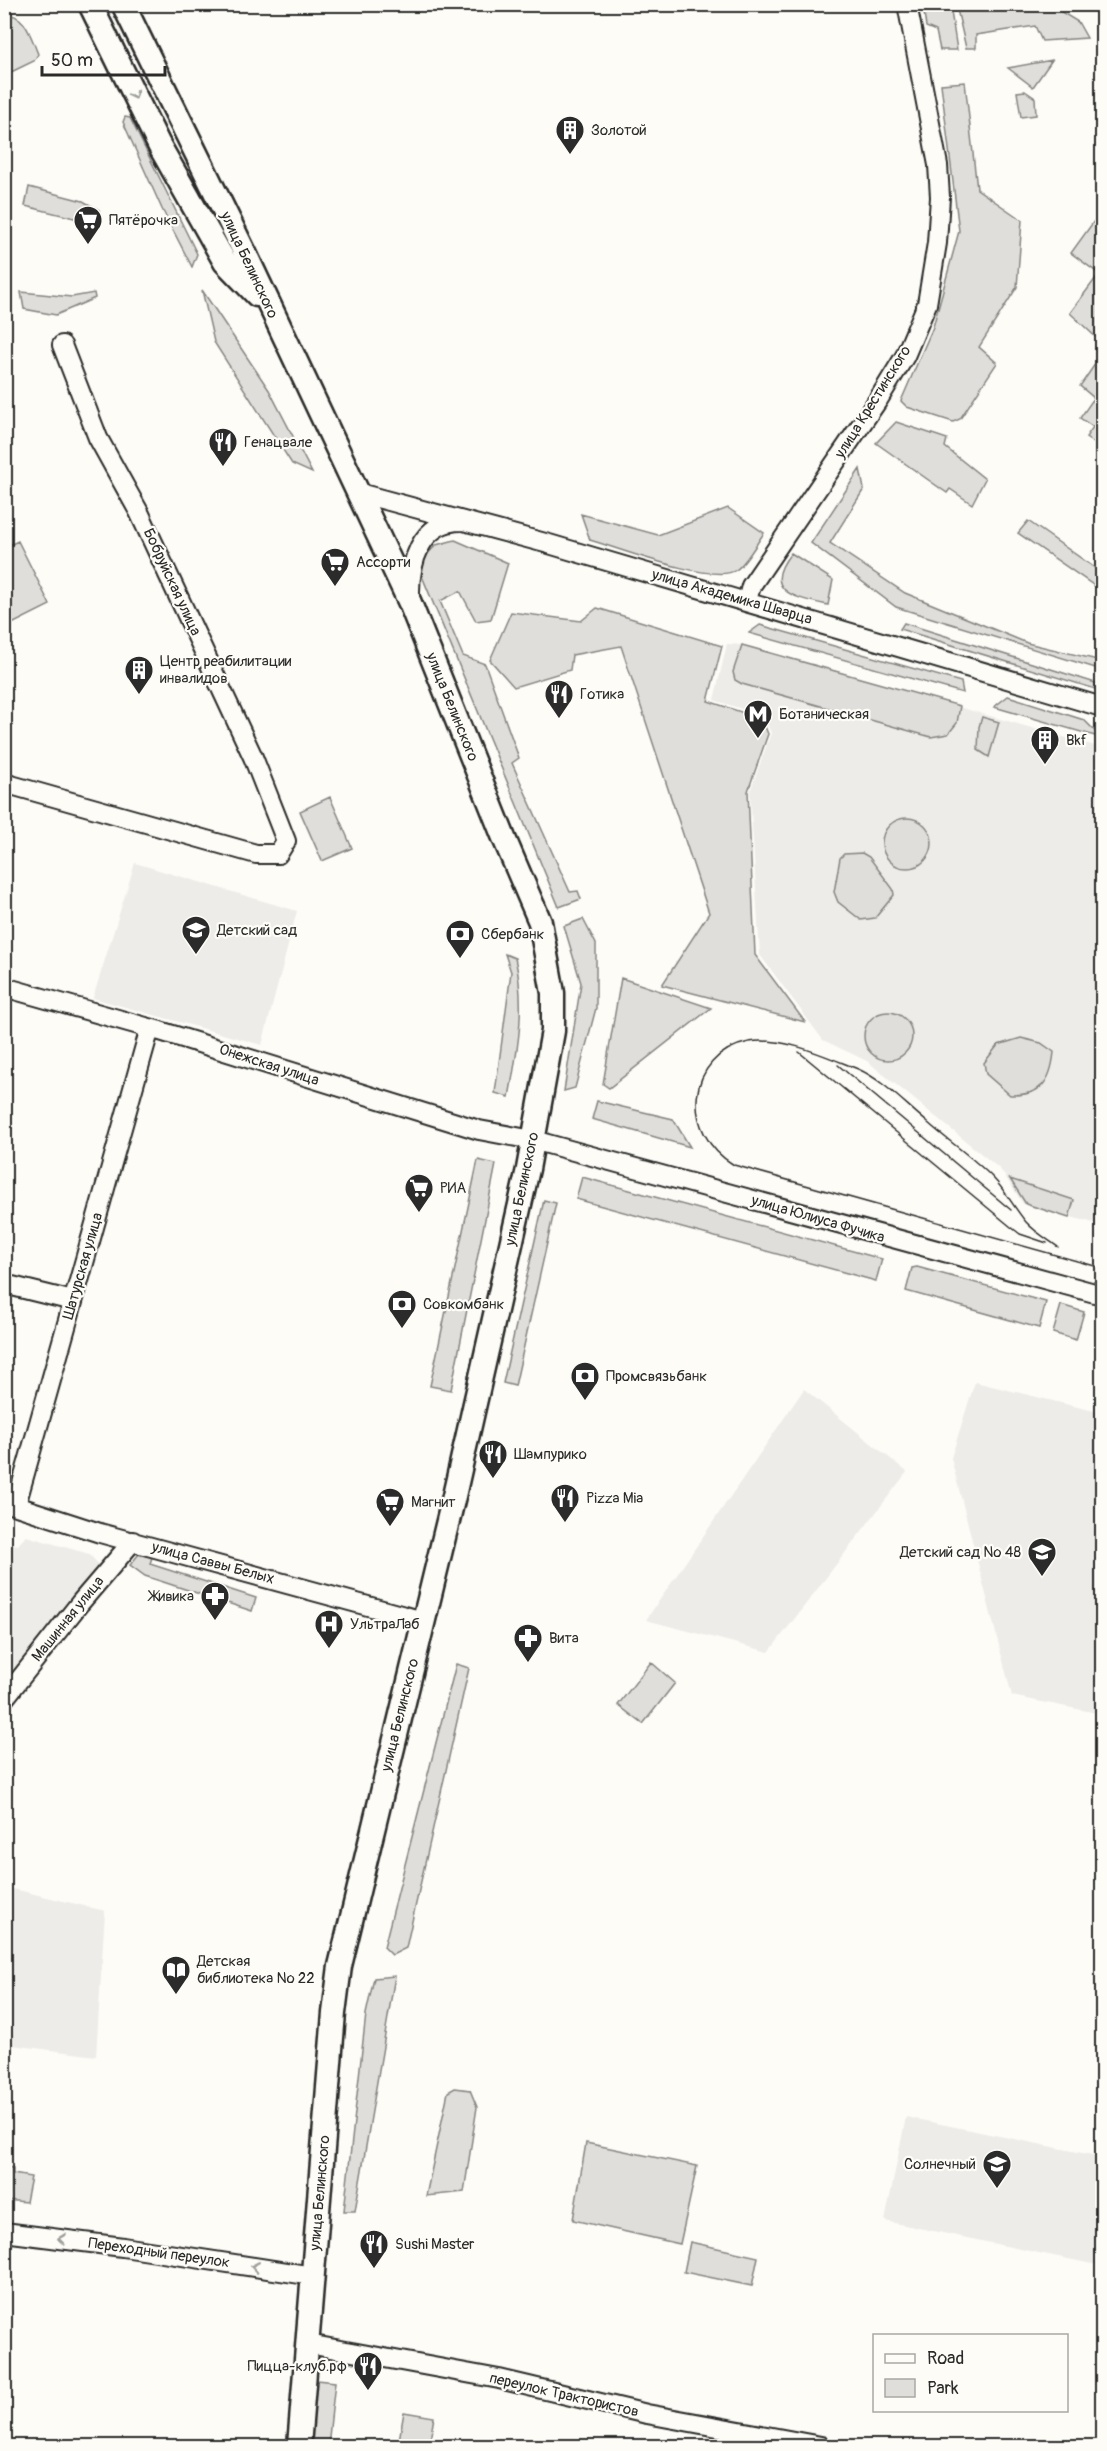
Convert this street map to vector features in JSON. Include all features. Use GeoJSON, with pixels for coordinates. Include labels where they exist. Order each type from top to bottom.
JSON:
{"type":"FeatureCollection","features":[{"type":"Feature","properties":{"kind":"main road"},"geometry":{"type":"LineString","coordinates":[[90,4],[159,145],[225,262],[270,310]]}},
{"type":"Feature","properties":{"kind":"main road","name":"улица Белинского"},"geometry":{"type":"LineString","coordinates":[[123,4],[359,492],[410,603],[540,922],[549,959],[553,993],[553,1031],[533,1140],[454,1496],[340,1966],[334,2013],[299,2446]]}},
{"type":"Feature","properties":{"kind":"street","name":"улица Крестинского"},"geometry":{"type":"LineString","coordinates":[[747,601],[751,586],[905,356],[927,304],[937,243],[940,197],[938,165],[907,4]]}},
{"type":"Feature","properties":{"kind":"street","name":"Бобруйская улица"},"geometry":{"type":"LineString","coordinates":[[4,783],[256,854],[278,854],[286,841],[253,757],[139,512],[98,438],[62,345]]}},
{"type":"Feature","properties":{"kind":"street","name":"улица Академика Шварца"},"geometry":{"type":"LineString","coordinates":[[359,492],[467,520],[747,601],[1102,707]]}},
{"type":"Feature","properties":{"kind":"street"},"geometry":{"type":"LineString","coordinates":[[410,603],[410,573],[418,548],[436,528],[455,521],[467,520]]}},
{"type":"Feature","properties":{"kind":"street","name":"Онежская улица"},"geometry":{"type":"LineString","coordinates":[[4,987],[150,1028],[479,1130],[533,1140]]}},
{"type":"Feature","properties":{"kind":"street","name":"Шатурская улица"},"geometry":{"type":"LineString","coordinates":[[10,1503],[73,1301],[150,1028]]}},
{"type":"Feature","properties":{"kind":"street","name":"улица Юлиуса Фучика"},"geometry":{"type":"LineString","coordinates":[[533,1140],[1102,1295]]}},
{"type":"Feature","properties":{"kind":"street"},"geometry":{"type":"LineString","coordinates":[[4,1284],[73,1301]]}},
{"type":"Feature","properties":{"kind":"street","name":"улица Саввы Белых"},"geometry":{"type":"LineString","coordinates":[[10,1503],[133,1541],[423,1621]]}},
{"type":"Feature","properties":{"kind":"street","name":"Машинная улица"},"geometry":{"type":"LineString","coordinates":[[4,1699],[80,1603],[133,1541]]}},
{"type":"Feature","properties":{"kind":"street","name":"Переходный переулок"},"geometry":{"type":"LineString","coordinates":[[4,2232],[123,2247],[313,2276]]}},
{"type":"Feature","properties":{"kind":"street","name":"переулок Трактористов"},"geometry":{"type":"LineString","coordinates":[[308,2344],[499,2379],[647,2414],[821,2446]]}},
{"type":"Feature","properties":{"kind":"shaded area"},"geometry":{"type":"Polygon","coordinates":[[[727,644],[742,645],[1102,748],[1102,1225],[1024,1205],[1000,1169],[867,1061],[823,1040],[760,955],[750,792],[771,733],[764,716],[714,700],[727,644]]]}},
{"type":"Feature","properties":{"kind":"shaded area","name":"Детский сад"},"geometry":{"type":"Polygon","coordinates":[[[135,863],[297,911],[262,1045],[93,998],[135,863]]]}},
{"type":"Feature","properties":{"kind":"shaded area","name":"Детский сад № 48"},"geometry":{"type":"Polygon","coordinates":[[[975,1382],[1102,1413],[1102,1714],[1012,1696],[951,1458],[975,1382]]]}},
{"type":"Feature","properties":{"kind":"shaded area"},"geometry":{"type":"Polygon","coordinates":[[[804,1389],[907,1472],[769,1652],[646,1620],[804,1389]]]}},
{"type":"Feature","properties":{"kind":"shaded area"},"geometry":{"type":"Polygon","coordinates":[[[26,1536],[89,1554],[99,1565],[5,1683],[4,1542],[18,1545],[26,1536]]]}},
{"type":"Feature","properties":{"kind":"shaded area"},"geometry":{"type":"Polygon","coordinates":[[[5,1887],[105,1911],[96,2056],[5,2044],[5,1887]]]}},
{"type":"Feature","properties":{"kind":"shaded area","name":"Солнечный"},"geometry":{"type":"Polygon","coordinates":[[[906,2117],[1102,2157],[1102,2266],[885,2221],[906,2117]]]}},
{"type":"Feature","properties":{"kind":"green space"},"geometry":{"type":"Polygon","coordinates":[[[923,5],[950,5],[957,50],[940,50],[936,31],[926,27],[923,5]]]}},
{"type":"Feature","properties":{"kind":"green space"},"geometry":{"type":"Polygon","coordinates":[[[956,5],[1050,5],[1078,22],[1087,38],[1042,41],[1035,26],[976,35],[976,48],[966,48],[956,5]]]}},
{"type":"Feature","properties":{"kind":"green space"},"geometry":{"type":"Polygon","coordinates":[[[4,14],[23,22],[38,54],[34,61],[5,75],[4,14]]]}},
{"type":"Feature","properties":{"kind":"green space"},"geometry":{"type":"Polygon","coordinates":[[[1052,60],[1033,87],[1008,68],[1052,60]]]}},
{"type":"Feature","properties":{"kind":"green space"},"geometry":{"type":"Polygon","coordinates":[[[965,82],[977,189],[1022,220],[1017,287],[979,347],[997,363],[960,419],[953,422],[907,407],[901,401],[933,327],[959,231],[941,84],[965,82]]]}},
{"type":"Feature","properties":{"kind":"green space"},"geometry":{"type":"Polygon","coordinates":[[[1025,91],[1035,98],[1036,115],[1021,117],[1017,92],[1025,91]]]}},
{"type":"Feature","properties":{"kind":"green space"},"geometry":{"type":"Polygon","coordinates":[[[125,117],[130,118],[197,254],[192,267],[162,209],[123,122],[125,117]]]}},
{"type":"Feature","properties":{"kind":"green space"},"geometry":{"type":"Polygon","coordinates":[[[29,187],[83,201],[99,210],[99,224],[25,206],[29,187]]]}},
{"type":"Feature","properties":{"kind":"green space"},"geometry":{"type":"Polygon","coordinates":[[[1102,210],[1102,343],[1070,313],[1099,274],[1071,253],[1102,210]]]}},
{"type":"Feature","properties":{"kind":"green space"},"geometry":{"type":"Polygon","coordinates":[[[202,290],[269,390],[312,473],[292,464],[214,342],[202,290]]]}},
{"type":"Feature","properties":{"kind":"green space"},"geometry":{"type":"Polygon","coordinates":[[[21,292],[72,297],[94,293],[95,298],[56,315],[24,309],[21,292]]]}},
{"type":"Feature","properties":{"kind":"green space"},"geometry":{"type":"Polygon","coordinates":[[[1102,354],[1102,449],[1086,437],[1093,427],[1080,418],[1094,398],[1080,386],[1102,354]]]}},
{"type":"Feature","properties":{"kind":"green space"},"geometry":{"type":"Polygon","coordinates":[[[896,422],[947,439],[945,447],[985,479],[972,504],[950,489],[947,493],[876,443],[896,422]]]}},
{"type":"Feature","properties":{"kind":"green space"},"geometry":{"type":"Polygon","coordinates":[[[860,469],[864,489],[830,543],[905,593],[1027,643],[1102,661],[1102,670],[896,607],[811,543],[860,469]]]}},
{"type":"Feature","properties":{"kind":"green space"},"geometry":{"type":"Polygon","coordinates":[[[728,508],[764,533],[740,567],[725,573],[708,573],[665,564],[590,540],[581,514],[658,535],[728,508]]]}},
{"type":"Feature","properties":{"kind":"green space"},"geometry":{"type":"Polygon","coordinates":[[[1028,521],[1102,573],[1102,591],[1018,533],[1028,521]]]}},
{"type":"Feature","properties":{"kind":"green space"},"geometry":{"type":"Polygon","coordinates":[[[455,540],[508,563],[491,619],[476,621],[460,591],[440,601],[463,656],[485,664],[519,758],[512,763],[570,892],[578,891],[581,899],[559,907],[422,576],[423,559],[436,545],[455,540]]]}},
{"type":"Feature","properties":{"kind":"green space"},"geometry":{"type":"Polygon","coordinates":[[[18,541],[50,605],[12,624],[5,609],[5,547],[18,541]]]}},
{"type":"Feature","properties":{"kind":"green space"},"geometry":{"type":"Polygon","coordinates":[[[791,553],[833,580],[828,605],[794,596],[781,585],[779,577],[782,566],[791,553]]]}},
{"type":"Feature","properties":{"kind":"green space"},"geometry":{"type":"Polygon","coordinates":[[[597,608],[722,646],[708,701],[762,719],[768,734],[748,791],[755,955],[805,1022],[662,985],[709,913],[621,646],[572,655],[570,670],[514,687],[490,660],[511,612],[581,621],[597,608]]]}},
{"type":"Feature","properties":{"kind":"green space"},"geometry":{"type":"Polygon","coordinates":[[[904,623],[1102,685],[1102,691],[900,629],[904,623]]]}},
{"type":"Feature","properties":{"kind":"green space"},"geometry":{"type":"Polygon","coordinates":[[[760,625],[961,682],[963,693],[749,633],[760,625]]]}},
{"type":"Feature","properties":{"kind":"green space"},"geometry":{"type":"Polygon","coordinates":[[[742,645],[960,706],[957,723],[948,734],[931,737],[742,684],[735,680],[733,672],[742,645]]]}},
{"type":"Feature","properties":{"kind":"green space"},"geometry":{"type":"Polygon","coordinates":[[[1008,696],[1084,720],[1102,738],[994,707],[1008,696]]]}},
{"type":"Feature","properties":{"kind":"green space"},"geometry":{"type":"Polygon","coordinates":[[[982,717],[999,722],[989,757],[978,750],[982,717]]]}},
{"type":"Feature","properties":{"kind":"green space"},"geometry":{"type":"Polygon","coordinates":[[[330,797],[352,848],[322,861],[300,811],[330,797]]]}},
{"type":"Feature","properties":{"kind":"green space"},"geometry":{"type":"Polygon","coordinates":[[[902,818],[912,818],[925,825],[932,838],[932,848],[925,861],[912,868],[902,868],[893,864],[886,857],[882,848],[882,838],[886,829],[893,822],[902,818]]]}},
{"type":"Feature","properties":{"kind":"green space"},"geometry":{"type":"Polygon","coordinates":[[[862,853],[869,857],[893,889],[894,895],[875,918],[861,920],[838,902],[834,892],[840,858],[844,854],[862,853]]]}},
{"type":"Feature","properties":{"kind":"green space"},"geometry":{"type":"Polygon","coordinates":[[[583,919],[596,944],[596,1008],[575,1088],[564,1091],[581,983],[564,926],[583,919]]]}},
{"type":"Feature","properties":{"kind":"green space"},"geometry":{"type":"Polygon","coordinates":[[[505,954],[515,958],[520,993],[520,1027],[509,1097],[495,1093],[511,972],[505,954]]]}},
{"type":"Feature","properties":{"kind":"green space"},"geometry":{"type":"Polygon","coordinates":[[[621,978],[711,1008],[609,1088],[603,1084],[621,978]]]}},
{"type":"Feature","properties":{"kind":"green space"},"geometry":{"type":"Polygon","coordinates":[[[883,1012],[893,1012],[908,1022],[912,1036],[911,1045],[902,1056],[893,1060],[883,1060],[868,1050],[864,1041],[864,1031],[874,1016],[883,1012]]]}},
{"type":"Feature","properties":{"kind":"green space"},"geometry":{"type":"Polygon","coordinates":[[[1021,1038],[1041,1043],[1054,1052],[1053,1063],[1047,1079],[1037,1090],[1021,1095],[1010,1095],[986,1074],[984,1063],[998,1045],[1021,1038]]]}},
{"type":"Feature","properties":{"kind":"green space"},"geometry":{"type":"Polygon","coordinates":[[[597,1101],[673,1119],[690,1147],[592,1119],[597,1101]]]}},
{"type":"Feature","properties":{"kind":"green space"},"geometry":{"type":"Polygon","coordinates":[[[478,1160],[496,1164],[451,1390],[430,1386],[478,1160]]]}},
{"type":"Feature","properties":{"kind":"green space"},"geometry":{"type":"Polygon","coordinates":[[[582,1177],[882,1259],[876,1281],[576,1199],[582,1177]]]}},
{"type":"Feature","properties":{"kind":"green space"},"geometry":{"type":"Polygon","coordinates":[[[1010,1179],[1074,1200],[1069,1218],[1026,1204],[1010,1179]]]}},
{"type":"Feature","properties":{"kind":"green space"},"geometry":{"type":"Polygon","coordinates":[[[544,1200],[556,1203],[515,1386],[503,1383],[544,1200]]]}},
{"type":"Feature","properties":{"kind":"green space"},"geometry":{"type":"Polygon","coordinates":[[[917,1267],[1046,1302],[1039,1328],[906,1291],[912,1268],[917,1267]]]}},
{"type":"Feature","properties":{"kind":"green space"},"geometry":{"type":"Polygon","coordinates":[[[1061,1305],[1084,1312],[1076,1340],[1053,1333],[1061,1305]]]}},
{"type":"Feature","properties":{"kind":"green space"},"geometry":{"type":"Polygon","coordinates":[[[139,1554],[152,1557],[150,1564],[256,1598],[252,1611],[145,1576],[130,1565],[139,1554]]]}},
{"type":"Feature","properties":{"kind":"green space"},"geometry":{"type":"Polygon","coordinates":[[[651,1662],[675,1683],[643,1724],[618,1705],[651,1662]]]}},
{"type":"Feature","properties":{"kind":"green space"},"geometry":{"type":"Polygon","coordinates":[[[456,1664],[469,1668],[406,1948],[392,1955],[384,1947],[456,1664]]]}},
{"type":"Feature","properties":{"kind":"green space"},"geometry":{"type":"Polygon","coordinates":[[[395,1976],[355,2211],[344,2211],[366,2014],[374,1978],[395,1976]]]}},
{"type":"Feature","properties":{"kind":"green space"},"geometry":{"type":"Polygon","coordinates":[[[455,2088],[470,2090],[477,2107],[464,2192],[426,2196],[448,2092],[455,2088]]]}},
{"type":"Feature","properties":{"kind":"green space"},"geometry":{"type":"Polygon","coordinates":[[[586,2143],[697,2166],[680,2244],[573,2220],[586,2143]]]}},
{"type":"Feature","properties":{"kind":"green space"},"geometry":{"type":"Polygon","coordinates":[[[5,2167],[13,2168],[13,2174],[31,2177],[26,2202],[5,2200],[5,2167]]]}},
{"type":"Feature","properties":{"kind":"green space"},"geometry":{"type":"Polygon","coordinates":[[[690,2242],[758,2257],[752,2286],[684,2272],[690,2242]]]}},
{"type":"Feature","properties":{"kind":"green space"},"geometry":{"type":"Polygon","coordinates":[[[316,2380],[335,2382],[328,2446],[310,2446],[316,2380]]]}},
{"type":"Feature","properties":{"kind":"green space"},"geometry":{"type":"Polygon","coordinates":[[[404,2412],[434,2417],[429,2446],[398,2446],[404,2412]]]}},
{"type":"Feature","properties":{"kind":"tram line"},"geometry":{"type":"LineString","coordinates":[[1058,1247],[1026,1222],[998,1183],[978,1163],[885,1086],[858,1069],[805,1049],[762,1041],[749,1042],[728,1050],[712,1062],[702,1078],[697,1096],[698,1115],[705,1134],[717,1151],[734,1165],[1102,1268]]}},
{"type":"Feature","properties":{"kind":"tram line"},"geometry":{"type":"LineString","coordinates":[[799,1052],[1020,1234],[1047,1243]]}},
{"type":"Feature","properties":{"kind":"tram line"},"geometry":{"type":"LineString","coordinates":[[838,1065],[1011,1210]]}},
{"type":"Feature","properties":{"kind":"place","name":"Золотой"},"geometry":{"type":"Point","coordinates":[570,156]}},
{"type":"Feature","properties":{"kind":"place","name":"Пятёрочка"},"geometry":{"type":"Point","coordinates":[88,246]}},
{"type":"Feature","properties":{"kind":"place","name":"Генацвале"},"geometry":{"type":"Point","coordinates":[223,468]}},
{"type":"Feature","properties":{"kind":"place","name":"Ассорти"},"geometry":{"type":"Point","coordinates":[335,588]}},
{"type":"Feature","properties":{"kind":"place","name":"Центр реабилитации инвалидов"},"geometry":{"type":"Point","coordinates":[139,696]}},
{"type":"Feature","properties":{"kind":"place","name":"Готика"},"geometry":{"type":"Point","coordinates":[559,720]}},
{"type":"Feature","properties":{"kind":"place","name":"Ботаническая"},"geometry":{"type":"Point","coordinates":[758,740]}},
{"type":"Feature","properties":{"kind":"place","name":"Bkf"},"geometry":{"type":"Point","coordinates":[1045,766]}},
{"type":"Feature","properties":{"kind":"place","name":"Детский сад"},"geometry":{"type":"Point","coordinates":[196,956]}},
{"type":"Feature","properties":{"kind":"place","name":"Сбербанк"},"geometry":{"type":"Point","coordinates":[460,960]}},
{"type":"Feature","properties":{"kind":"place","name":"РИА"},"geometry":{"type":"Point","coordinates":[419,1214]}},
{"type":"Feature","properties":{"kind":"place","name":"Совкомбанк"},"geometry":{"type":"Point","coordinates":[402,1330]}},
{"type":"Feature","properties":{"kind":"place","name":"Промсвязьбанк"},"geometry":{"type":"Point","coordinates":[585,1402]}},
{"type":"Feature","properties":{"kind":"place","name":"Шампурико"},"geometry":{"type":"Point","coordinates":[493,1480]}},
{"type":"Feature","properties":{"kind":"place","name":"Pizza Mia"},"geometry":{"type":"Point","coordinates":[565,1524]}},
{"type":"Feature","properties":{"kind":"place","name":"Магнит"},"geometry":{"type":"Point","coordinates":[390,1528]}},
{"type":"Feature","properties":{"kind":"place","name":"Детский сад № 48"},"geometry":{"type":"Point","coordinates":[1042,1578]}},
{"type":"Feature","properties":{"kind":"place","name":"Живика"},"geometry":{"type":"Point","coordinates":[215,1622]}},
{"type":"Feature","properties":{"kind":"place","name":"УльтраЛаб"},"geometry":{"type":"Point","coordinates":[329,1650]}},
{"type":"Feature","properties":{"kind":"place","name":"Вита"},"geometry":{"type":"Point","coordinates":[528,1664]}},
{"type":"Feature","properties":{"kind":"place","name":"Детская библиотека № 22"},"geometry":{"type":"Point","coordinates":[176,1996]}},
{"type":"Feature","properties":{"kind":"place","name":"Солнечный"},"geometry":{"type":"Point","coordinates":[997,2190]}},
{"type":"Feature","properties":{"kind":"place","name":"Sushi Master"},"geometry":{"type":"Point","coordinates":[374,2270]}},
{"type":"Feature","properties":{"kind":"place","name":"Пицца-клуб.рф"},"geometry":{"type":"Point","coordinates":[368,2392]}}]}
